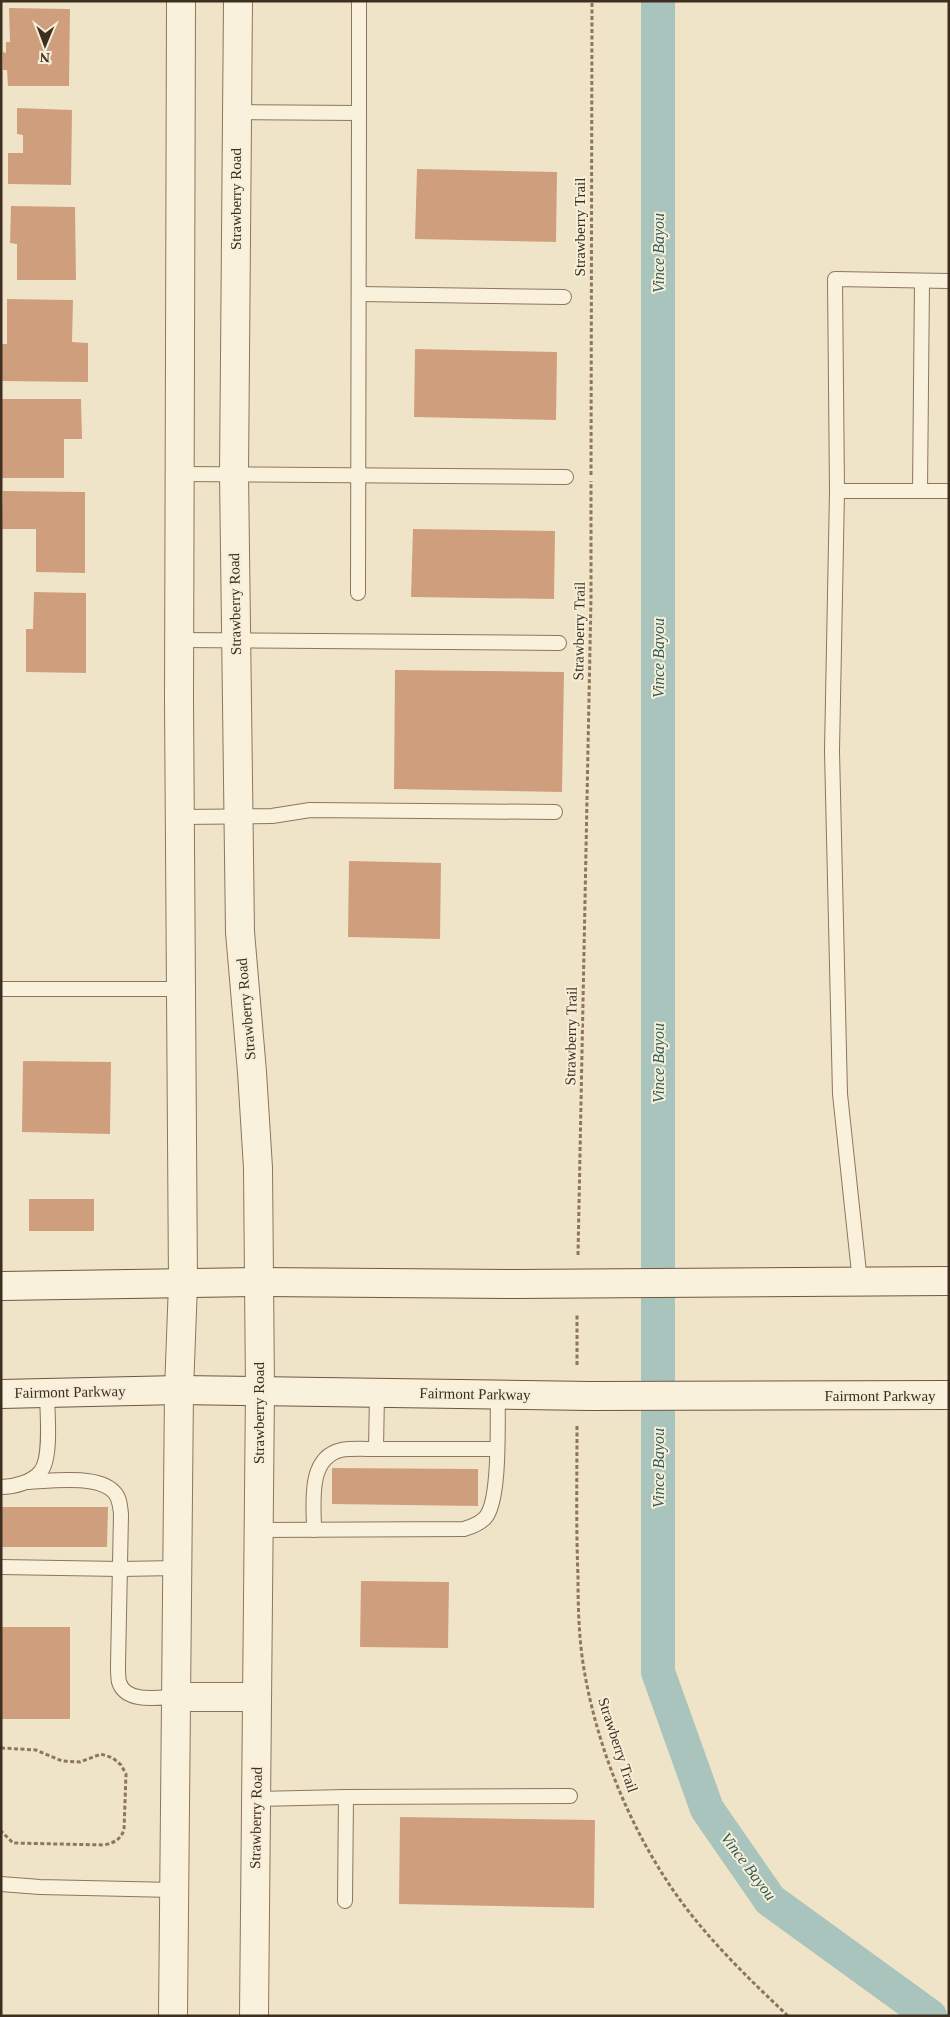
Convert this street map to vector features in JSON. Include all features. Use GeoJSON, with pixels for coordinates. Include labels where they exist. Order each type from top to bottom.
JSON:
{"type":"FeatureCollection","features":[{"type":"Feature","properties":{"kind":"street"},"geometry":{"type":"LineString","coordinates":[[173,2016],[179,1390],[182,1284],[179,640],[181,1]]}},
{"type":"Feature","properties":{"kind":"street","name":"Strawberry Road"},"geometry":{"type":"LineString","coordinates":[[238,1],[234,474],[235,640],[240,932],[258,1168],[260,1390],[254,2016]]}},
{"type":"Feature","properties":{"kind":"street"},"geometry":{"type":"LineString","coordinates":[[1,1286],[182,1284],[585,1272],[746,1283],[949,1281]]}},
{"type":"Feature","properties":{"kind":"street","name":"Fairmont Parkway"},"geometry":{"type":"LineString","coordinates":[[1,1394],[260,1390],[590,1396],[949,1395]]}},
{"type":"Feature","properties":{"kind":"street"},"geometry":{"type":"LineString","coordinates":[[176,1697],[257,1697]]}},
{"type":"Feature","properties":{"kind":"lane"},"geometry":{"type":"LineString","coordinates":[[358,592],[359,1]]}},
{"type":"Feature","properties":{"kind":"lane"},"geometry":{"type":"LineString","coordinates":[[236,112],[359,113]]}},
{"type":"Feature","properties":{"kind":"lane"},"geometry":{"type":"LineString","coordinates":[[860,1282],[840,1094],[832,751],[837,491],[835,279],[949,282]]}},
{"type":"Feature","properties":{"kind":"lane"},"geometry":{"type":"LineString","coordinates":[[920,490],[922,281]]}},
{"type":"Feature","properties":{"kind":"lane"},"geometry":{"type":"LineString","coordinates":[[359,294],[564,297]]}},
{"type":"Feature","properties":{"kind":"lane"},"geometry":{"type":"LineString","coordinates":[[180,474],[566,477]]}},
{"type":"Feature","properties":{"kind":"lane"},"geometry":{"type":"LineString","coordinates":[[837,491],[949,491]]}},
{"type":"Feature","properties":{"kind":"lane"},"geometry":{"type":"LineString","coordinates":[[179,640],[559,643]]}},
{"type":"Feature","properties":{"kind":"lane"},"geometry":{"type":"LineString","coordinates":[[181,817],[272,816],[310,810],[555,812]]}},
{"type":"Feature","properties":{"kind":"lane"},"geometry":{"type":"LineString","coordinates":[[1,989],[181,989]]}},
{"type":"Feature","properties":{"kind":"lane"},"geometry":{"type":"LineString","coordinates":[[26,1482],[41,1471],[47,1456],[47,1393]]}},
{"type":"Feature","properties":{"kind":"lane"},"geometry":{"type":"LineString","coordinates":[[376,1449],[377,1393]]}},
{"type":"Feature","properties":{"kind":"lane"},"geometry":{"type":"LineString","coordinates":[[258,1530],[464,1529],[473,1526],[485,1518],[490,1510],[494,1494],[498,1394]]}},
{"type":"Feature","properties":{"kind":"lane"},"geometry":{"type":"LineString","coordinates":[[314,1530],[315,1483],[318,1469],[327,1457],[340,1450],[497,1449]]}},
{"type":"Feature","properties":{"kind":"lane"},"geometry":{"type":"LineString","coordinates":[[1,1487],[26,1482],[81,1481],[102,1484],[114,1492],[120,1501],[121,1514],[118,1666],[120,1684],[128,1694],[140,1698],[176,1697]]}},
{"type":"Feature","properties":{"kind":"lane"},"geometry":{"type":"LineString","coordinates":[[1,1567],[178,1568]]}},
{"type":"Feature","properties":{"kind":"lane"},"geometry":{"type":"LineString","coordinates":[[256,1799],[570,1796]]}},
{"type":"Feature","properties":{"kind":"lane"},"geometry":{"type":"LineString","coordinates":[[344,1901],[346,1797]]}},
{"type":"Feature","properties":{"kind":"lane"},"geometry":{"type":"LineString","coordinates":[[1,1884],[40,1888],[174,1890]]}},
{"type":"Feature","properties":{"kind":"path","name":"Strawberry Trail"},"geometry":{"type":"LineString","coordinates":[[585,1272],[591,597],[592,1]]}},
{"type":"Feature","properties":{"kind":"path"},"geometry":{"type":"LineString","coordinates":[[577,1366],[578,1307]]}},
{"type":"Feature","properties":{"kind":"path","name":"Strawberry Trail"},"geometry":{"type":"LineString","coordinates":[[577,1424],[577,1539],[580,1639],[585,1675],[603,1746],[624,1802],[641,1838],[668,1883],[703,1928],[747,1976],[788,2016]]}},
{"type":"Feature","properties":{"kind":"path"},"geometry":{"type":"LineString","coordinates":[[1,1748],[36,1750],[62,1761],[80,1762],[101,1754],[113,1758],[121,1765],[126,1774],[124,1830],[116,1842],[105,1845],[13,1843],[1,1831]]}},
{"type":"Feature","properties":{"kind":"building"},"geometry":{"type":"Polygon","coordinates":[[[9,8],[70,9],[69,86],[8,86],[7,70],[3,70],[3,52],[6,53],[6,42],[10,42],[9,8]]]}},
{"type":"Feature","properties":{"kind":"building"},"geometry":{"type":"Polygon","coordinates":[[[17,108],[72,110],[71,185],[8,184],[8,153],[23,153],[23,135],[17,134],[17,108]]]}},
{"type":"Feature","properties":{"kind":"building"},"geometry":{"type":"Polygon","coordinates":[[[417,169],[557,172],[556,242],[415,239],[417,169]]]}},
{"type":"Feature","properties":{"kind":"building"},"geometry":{"type":"Polygon","coordinates":[[[11,206],[75,207],[76,280],[17,280],[17,244],[10,243],[11,206]]]}},
{"type":"Feature","properties":{"kind":"building"},"geometry":{"type":"Polygon","coordinates":[[[7,299],[73,300],[72,342],[88,343],[88,382],[2,381],[2,344],[7,344],[7,299]]]}},
{"type":"Feature","properties":{"kind":"building"},"geometry":{"type":"Polygon","coordinates":[[[415,349],[557,352],[556,420],[414,417],[415,349]]]}},
{"type":"Feature","properties":{"kind":"building"},"geometry":{"type":"Polygon","coordinates":[[[1,399],[81,399],[82,439],[64,439],[64,478],[1,478],[1,399]]]}},
{"type":"Feature","properties":{"kind":"building"},"geometry":{"type":"Polygon","coordinates":[[[3,491],[85,492],[85,573],[36,572],[36,529],[2,529],[3,491]]]}},
{"type":"Feature","properties":{"kind":"building"},"geometry":{"type":"Polygon","coordinates":[[[413,529],[555,531],[554,599],[411,597],[413,529]]]}},
{"type":"Feature","properties":{"kind":"building"},"geometry":{"type":"Polygon","coordinates":[[[34,592],[86,593],[86,673],[26,672],[26,629],[33,629],[34,592]]]}},
{"type":"Feature","properties":{"kind":"building"},"geometry":{"type":"Polygon","coordinates":[[[395,670],[564,672],[562,792],[394,789],[395,670]]]}},
{"type":"Feature","properties":{"kind":"building"},"geometry":{"type":"Polygon","coordinates":[[[349,861],[441,863],[440,939],[348,937],[349,861]]]}},
{"type":"Feature","properties":{"kind":"building"},"geometry":{"type":"Polygon","coordinates":[[[23,1061],[111,1062],[110,1134],[22,1132],[23,1061]]]}},
{"type":"Feature","properties":{"kind":"building"},"geometry":{"type":"Polygon","coordinates":[[[29,1199],[94,1199],[94,1231],[29,1231],[29,1199]]]}},
{"type":"Feature","properties":{"kind":"building"},"geometry":{"type":"Polygon","coordinates":[[[332,1468],[478,1469],[478,1506],[332,1504],[332,1468]]]}},
{"type":"Feature","properties":{"kind":"building"},"geometry":{"type":"Polygon","coordinates":[[[1,1507],[108,1507],[107,1547],[1,1547],[1,1507]]]}},
{"type":"Feature","properties":{"kind":"building"},"geometry":{"type":"Polygon","coordinates":[[[361,1581],[449,1582],[448,1648],[360,1647],[361,1581]]]}},
{"type":"Feature","properties":{"kind":"building"},"geometry":{"type":"Polygon","coordinates":[[[1,1627],[70,1627],[70,1719],[1,1719],[1,1627]]]}},
{"type":"Feature","properties":{"kind":"building"},"geometry":{"type":"Polygon","coordinates":[[[400,1817],[595,1820],[594,1908],[399,1904],[400,1817]]]}},
{"type":"Feature","properties":{"kind":"waterway","name":"Vince Bayou"},"geometry":{"type":"LineString","coordinates":[[658,1],[658,1672],[707,1809],[770,1900],[930,2016]]}}]}
